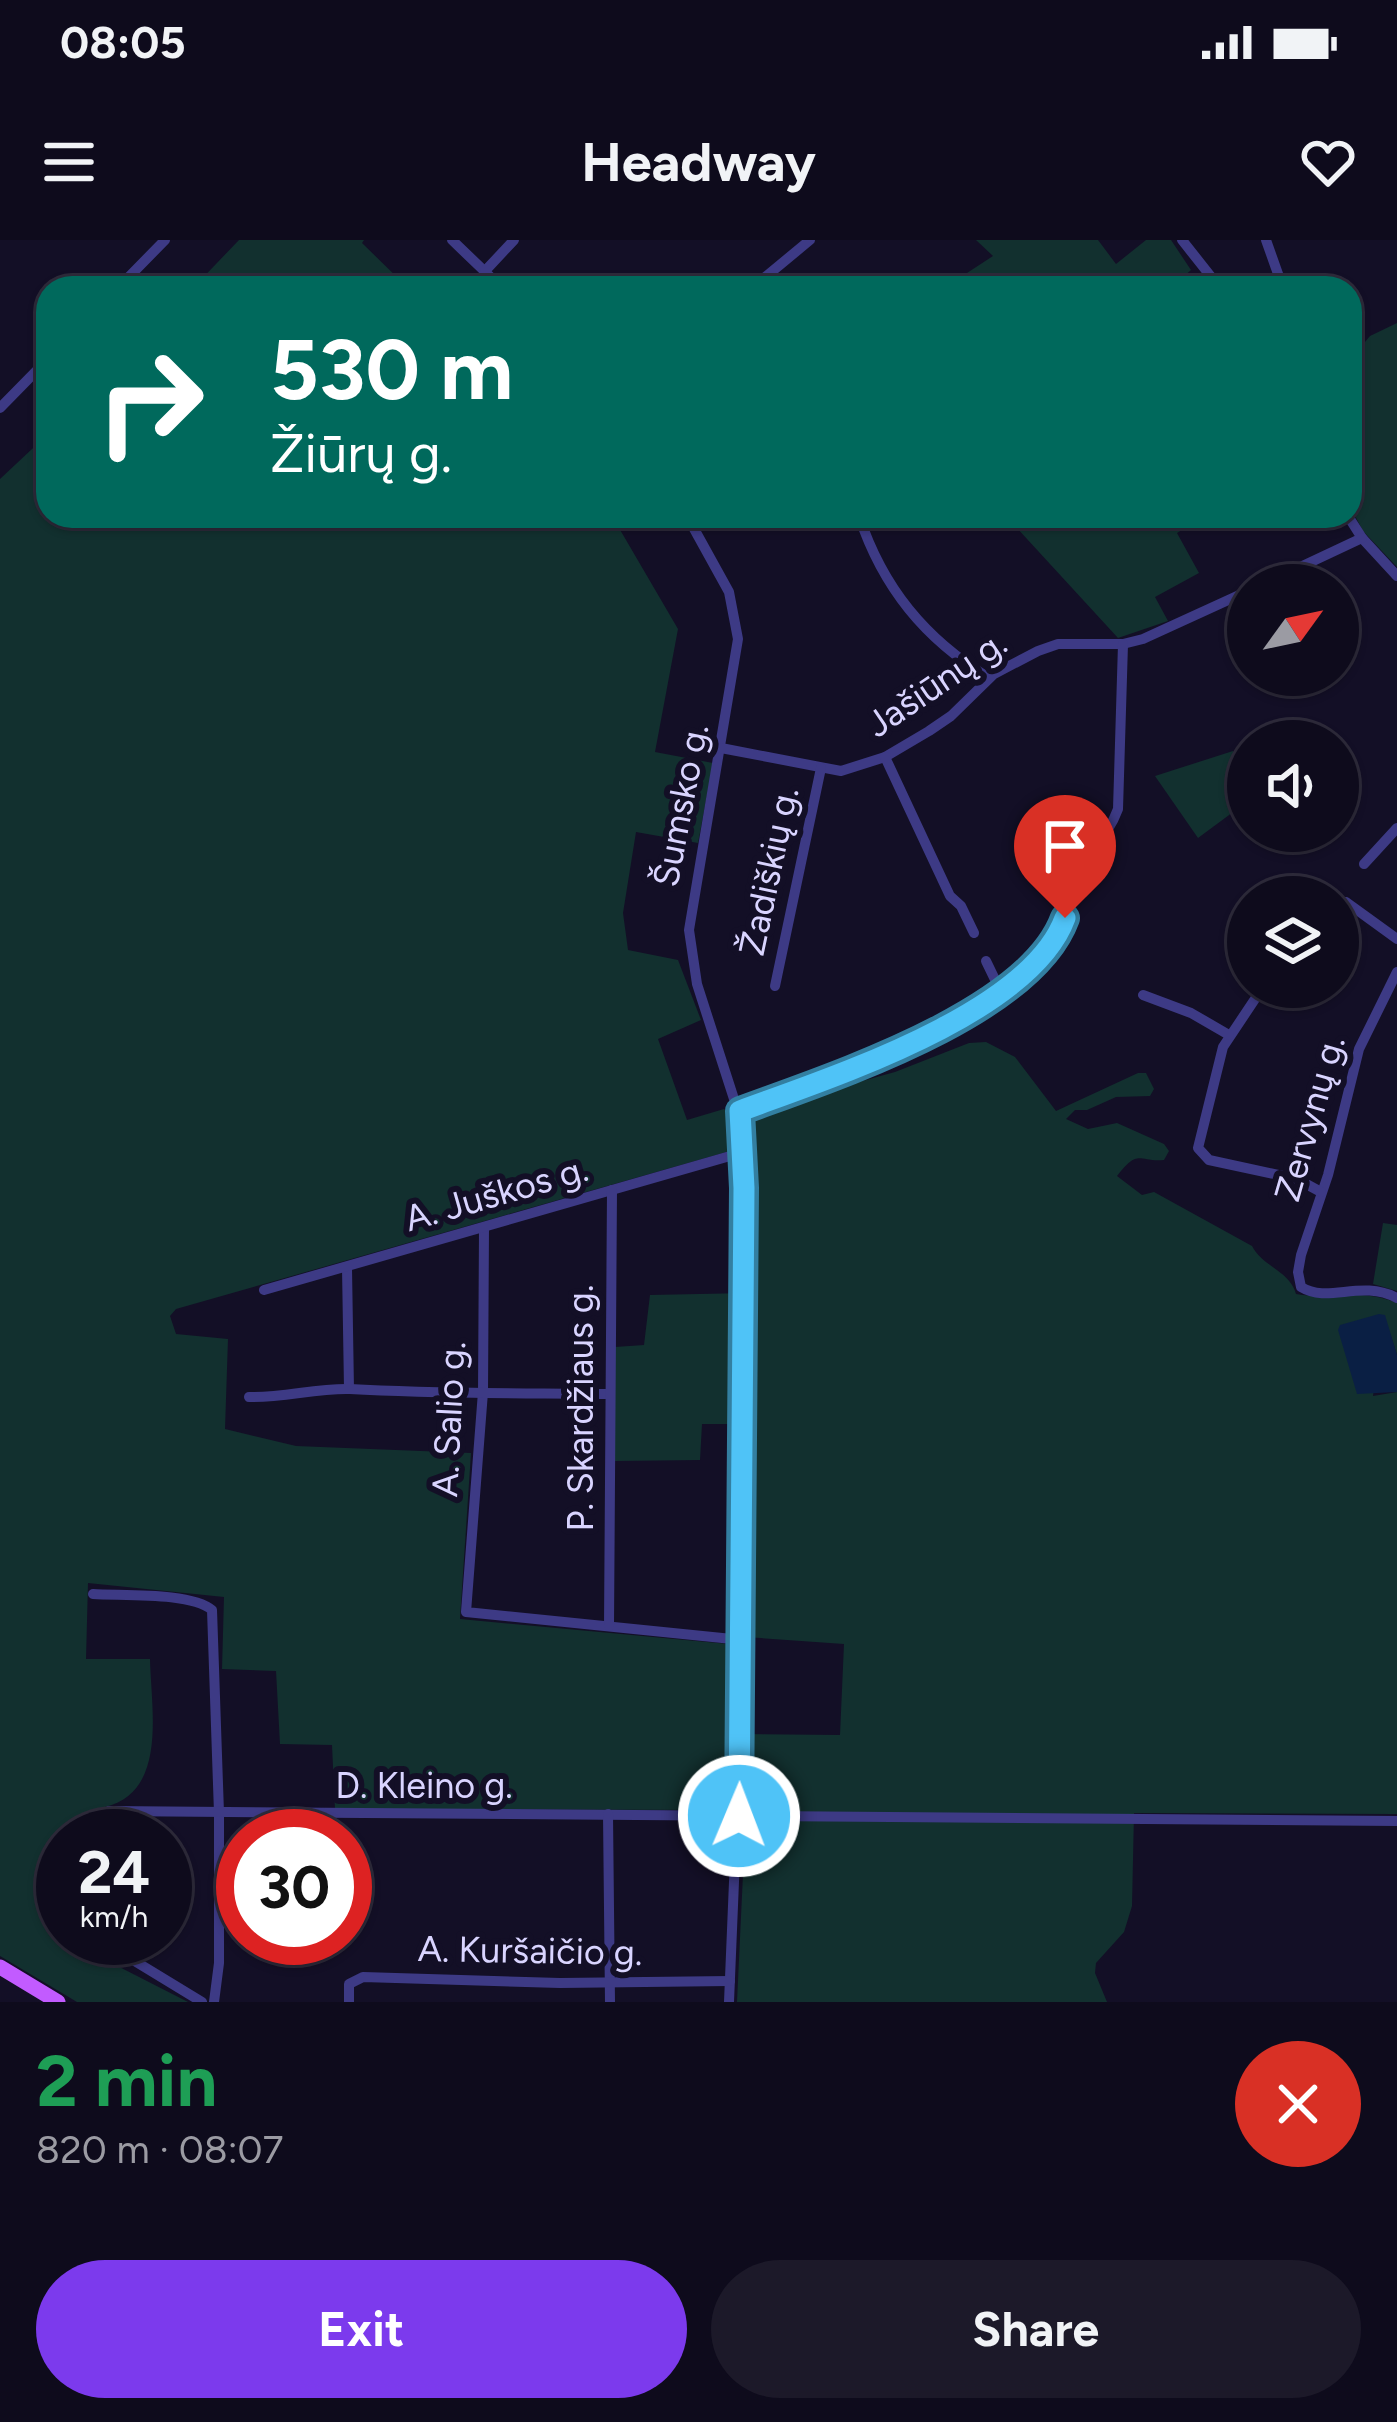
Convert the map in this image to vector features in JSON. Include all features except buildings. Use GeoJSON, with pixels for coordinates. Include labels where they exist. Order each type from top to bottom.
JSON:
{"type":"FeatureCollection","features":[{"type":"Feature","properties":{"kind":"main road"},"geometry":{"type":"LineString","coordinates":[[0,1967],[58,2002]]}},
{"type":"Feature","properties":{"kind":"street"},"geometry":{"type":"LineString","coordinates":[[130,276],[165,240]]}},
{"type":"Feature","properties":{"kind":"street"},"geometry":{"type":"LineString","coordinates":[[452,240],[490,276]]}},
{"type":"Feature","properties":{"kind":"street"},"geometry":{"type":"LineString","coordinates":[[485,271],[514,240]]}},
{"type":"Feature","properties":{"kind":"street"},"geometry":{"type":"LineString","coordinates":[[766,276],[810,240]]}},
{"type":"Feature","properties":{"kind":"street"},"geometry":{"type":"LineString","coordinates":[[1182,240],[1210,276]]}},
{"type":"Feature","properties":{"kind":"street"},"geometry":{"type":"LineString","coordinates":[[1266,240],[1279,276]]}},
{"type":"Feature","properties":{"kind":"street"},"geometry":{"type":"LineString","coordinates":[[0,408],[36,371]]}},
{"type":"Feature","properties":{"kind":"street","name":"Šumsko g."},"geometry":{"type":"LineString","coordinates":[[693,528],[722,575],[736,627],[737,656],[689,930],[697,984],[740,1111],[744,1151],[739,1816],[729,2002]]}},
{"type":"Feature","properties":{"kind":"street"},"geometry":{"type":"LineString","coordinates":[[863,528],[870,548],[914,620],[964,664],[989,678]]}},
{"type":"Feature","properties":{"kind":"street"},"geometry":{"type":"LineString","coordinates":[[1356,528],[1397,576]]}},
{"type":"Feature","properties":{"kind":"street"},"geometry":{"type":"LineString","coordinates":[[1307,564],[1362,538]]}},
{"type":"Feature","properties":{"kind":"street","name":"Jašiūnų g."},"geometry":{"type":"LineString","coordinates":[[722,748],[821,768],[860,768],[885,758],[951,716],[989,678],[1058,644],[1123,644],[1227,602]]}},
{"type":"Feature","properties":{"kind":"street"},"geometry":{"type":"LineString","coordinates":[[740,1111],[866,1065],[1001,992],[1053,941],[1078,871],[1110,830],[1118,809],[1123,644]]}},
{"type":"Feature","properties":{"kind":"street"},"geometry":{"type":"LineString","coordinates":[[885,758],[950,896],[961,906],[974,933]]}},
{"type":"Feature","properties":{"kind":"street","name":"Žadiškių g."},"geometry":{"type":"LineString","coordinates":[[775,986],[821,768]]}},
{"type":"Feature","properties":{"kind":"street"},"geometry":{"type":"LineString","coordinates":[[1364,864],[1397,828]]}},
{"type":"Feature","properties":{"kind":"street"},"geometry":{"type":"LineString","coordinates":[[1359,913],[1397,939]]}},
{"type":"Feature","properties":{"kind":"street"},"geometry":{"type":"LineString","coordinates":[[986,961],[1001,992]]}},
{"type":"Feature","properties":{"kind":"street","name":"Zervynų g."},"geometry":{"type":"LineString","coordinates":[[1394,1297],[1369,1288],[1314,1293],[1301,1287],[1298,1272],[1359,1048],[1397,972]]}},
{"type":"Feature","properties":{"kind":"street"},"geometry":{"type":"LineString","coordinates":[[1143,995],[1191,1013],[1229,1035]]}},
{"type":"Feature","properties":{"kind":"street"},"geometry":{"type":"LineString","coordinates":[[1248,1008],[1229,1035],[1197,1141],[1202,1155],[1297,1179],[1321,1192]]}},
{"type":"Feature","properties":{"kind":"street","name":"A. Juškos g."},"geometry":{"type":"LineString","coordinates":[[264,1290],[744,1151]]}},
{"type":"Feature","properties":{"kind":"street","name":"P. Skardžiaus g."},"geometry":{"type":"LineString","coordinates":[[609,1626],[612,1190]]}},
{"type":"Feature","properties":{"kind":"street","name":"A. Salio g."},"geometry":{"type":"LineString","coordinates":[[484,1228],[483,1392],[466,1612],[609,1626]]}},
{"type":"Feature","properties":{"kind":"street"},"geometry":{"type":"LineString","coordinates":[[347,1268],[349,1389]]}},
{"type":"Feature","properties":{"kind":"street"},"geometry":{"type":"LineString","coordinates":[[249,1397],[349,1389],[403,1395],[610,1394]]}},
{"type":"Feature","properties":{"kind":"street"},"geometry":{"type":"LineString","coordinates":[[93,1594],[172,1599],[206,1604],[212,1610],[219,1809]]}},
{"type":"Feature","properties":{"kind":"street"},"geometry":{"type":"LineString","coordinates":[[609,1626],[742,1640]]}},
{"type":"Feature","properties":{"kind":"street","name":"D. Kleino g."},"geometry":{"type":"LineString","coordinates":[[372,1813],[1397,1820]]}},
{"type":"Feature","properties":{"kind":"street"},"geometry":{"type":"LineString","coordinates":[[608,1814],[610,2002]]}},
{"type":"Feature","properties":{"kind":"street"},"geometry":{"type":"LineString","coordinates":[[141,1965],[202,2002]]}},
{"type":"Feature","properties":{"kind":"street"},"geometry":{"type":"LineString","coordinates":[[214,2002],[219,1965]]}},
{"type":"Feature","properties":{"kind":"street","name":"A. Kuršaičio g."},"geometry":{"type":"LineString","coordinates":[[350,2002],[350,1984],[363,1977],[730,1981]]}},
{"type":"Feature","properties":{"kind":"green space"},"geometry":{"type":"Polygon","coordinates":[[[239,240],[364,240],[396,276],[204,276],[239,240]]]}},
{"type":"Feature","properties":{"kind":"green space"},"geometry":{"type":"Polygon","coordinates":[[[976,240],[1098,240],[1116,264],[1146,240],[1171,240],[1191,270],[1184,276],[962,276],[993,256],[976,240]]]}},
{"type":"Feature","properties":{"kind":"green space"},"geometry":{"type":"Polygon","coordinates":[[[1397,323],[1397,567],[1361,528],[1362,346],[1370,336],[1397,323]]]}},
{"type":"Feature","properties":{"kind":"green space"},"geometry":{"type":"Polygon","coordinates":[[[36,445],[36,528],[619,528],[678,629],[655,752],[713,763],[698,843],[636,832],[623,913],[628,950],[678,960],[701,1020],[658,1039],[687,1120],[724,1109],[738,1121],[756,1118],[764,1108],[895,1072],[969,1043],[986,1042],[1015,1057],[1056,1111],[1146,1073],[1154,1089],[1150,1096],[1116,1097],[1087,1110],[1075,1110],[1066,1119],[1088,1129],[1117,1123],[1164,1144],[1169,1151],[1164,1160],[1134,1159],[1117,1176],[1142,1195],[1154,1192],[1252,1246],[1296,1294],[1371,1296],[1397,1303],[1397,1355],[1384,1315],[1373,1396],[1397,1392],[1397,1814],[1134,1813],[1132,1906],[1124,1932],[1096,1963],[1095,1973],[1107,2002],[737,2002],[746,1810],[335,1809],[332,1745],[280,1744],[276,1671],[222,1669],[224,1597],[88,1583],[86,1659],[150,1659],[152,1746],[139,1785],[105,1809],[36,1809],[36,1965],[116,1965],[188,2002],[77,2002],[0,1956],[0,479],[36,445]],[[750,1149],[176,1309],[170,1316],[176,1334],[228,1339],[225,1429],[296,1446],[471,1453],[460,1619],[739,1645],[739,1734],[840,1735],[844,1644],[746,1637],[748,1424],[702,1424],[700,1460],[614,1461],[615,1347],[644,1345],[650,1295],[749,1293],[750,1149]]]}},
{"type":"Feature","properties":{"kind":"green space"},"geometry":{"type":"Polygon","coordinates":[[[1017,528],[1185,528],[1177,533],[1199,573],[1155,597],[1168,621],[1118,638],[1017,528]]]}},
{"type":"Feature","properties":{"kind":"green space"},"geometry":{"type":"Polygon","coordinates":[[[1227,753],[1227,817],[1198,838],[1155,776],[1227,753]]]}},
{"type":"Feature","properties":{"kind":"green space"},"geometry":{"type":"Polygon","coordinates":[[[1383,1223],[1397,1225],[1397,1291],[1373,1284],[1383,1223]]]}},
{"type":"Feature","properties":{"kind":"water"},"geometry":{"type":"Polygon","coordinates":[[[1385,1315],[1397,1355],[1397,1392],[1357,1394],[1338,1330],[1340,1325],[1385,1315]]]}},
{"type":"Feature","properties":{"kind":"route"},"geometry":{"type":"LineString","coordinates":[[739,1816],[744,1188],[740,1111],[844,1075],[981,1004],[1038,958],[1065,918]]}}]}
